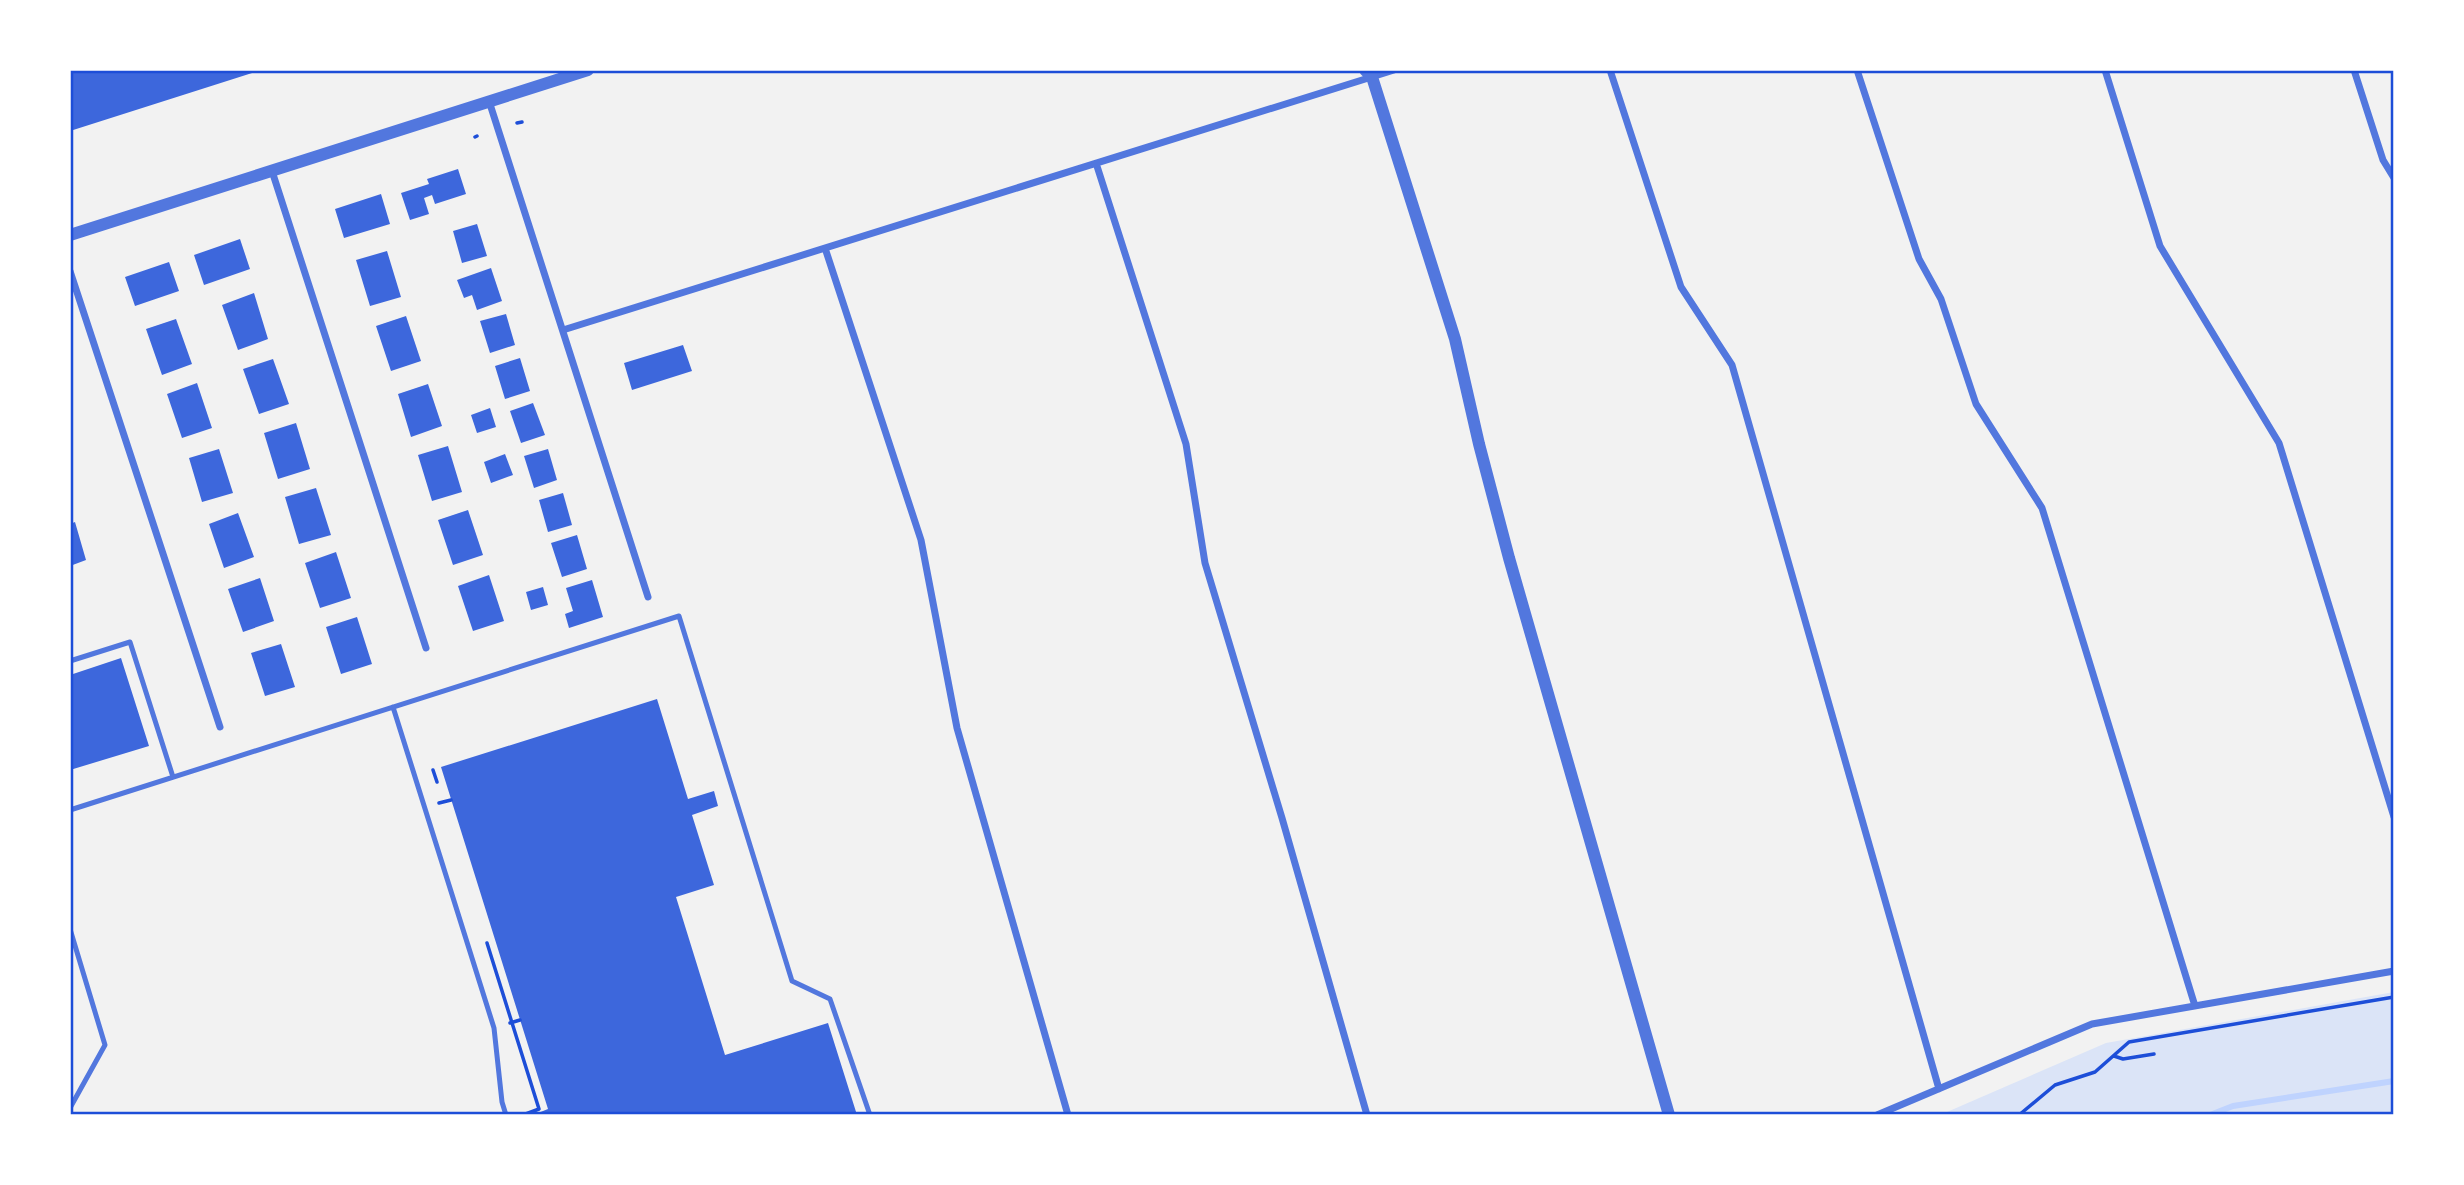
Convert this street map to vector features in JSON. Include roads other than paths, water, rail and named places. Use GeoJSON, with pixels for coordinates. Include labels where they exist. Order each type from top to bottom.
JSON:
{"type":"FeatureCollection","features":[{"type":"Feature","properties":{"kind":"street"},"geometry":{"type":"LineString","coordinates":[[70,235],[588,70]]}},
{"type":"Feature","properties":{"kind":"street"},"geometry":{"type":"LineString","coordinates":[[563,330],[1096,163],[1368,73],[1394,70]]}},
{"type":"Feature","properties":{"kind":"street"},"geometry":{"type":"LineString","coordinates":[[1610,70],[1681,287],[1732,365],[1939,1089]]}},
{"type":"Feature","properties":{"kind":"street"},"geometry":{"type":"LineString","coordinates":[[1857,70],[1919,259],[1941,299],[1976,404],[2042,508],[2195,1006]]}},
{"type":"Feature","properties":{"kind":"street"},"geometry":{"type":"LineString","coordinates":[[2105,70],[2160,246],[2279,443],[2394,817]]}},
{"type":"Feature","properties":{"kind":"street"},"geometry":{"type":"LineString","coordinates":[[2354,70],[2383,160],[2394,177]]}},
{"type":"Feature","properties":{"kind":"street"},"geometry":{"type":"LineString","coordinates":[[1368,73],[1455,340],[1509,558],[1669,1115]]}},
{"type":"Feature","properties":{"kind":"street"},"geometry":{"type":"LineString","coordinates":[[489,101],[649,597]]}},
{"type":"Feature","properties":{"kind":"street"},"geometry":{"type":"LineString","coordinates":[[1096,163],[1185,444],[1205,563],[1367,1115]]}},
{"type":"Feature","properties":{"kind":"street"},"geometry":{"type":"LineString","coordinates":[[272,171],[426,648]]}},
{"type":"Feature","properties":{"kind":"street"},"geometry":{"type":"LineString","coordinates":[[825,248],[921,540],[957,728],[1068,1115]]}},
{"type":"Feature","properties":{"kind":"street"},"geometry":{"type":"LineString","coordinates":[[70,271],[220,727]]}},
{"type":"Feature","properties":{"kind":"street"},"geometry":{"type":"LineString","coordinates":[[1877,1115],[2092,1024],[2394,971]]}},
{"type":"Feature","properties":{"kind":"lane"},"geometry":{"type":"LineString","coordinates":[[70,810],[679,616],[792,981],[830,999],[870,1115]]}},
{"type":"Feature","properties":{"kind":"lane"},"geometry":{"type":"LineString","coordinates":[[70,661],[130,642],[173,777]]}},
{"type":"Feature","properties":{"kind":"lane"},"geometry":{"type":"LineString","coordinates":[[394,707],[494,1028],[502,1102],[506,1115]]}},
{"type":"Feature","properties":{"kind":"lane"},"geometry":{"type":"LineString","coordinates":[[70,929],[105,1045],[70,1108]]}},
{"type":"Feature","properties":{"kind":"waterway"},"geometry":{"type":"LineString","coordinates":[[2210,1115],[2233,1106],[2394,1081]]}}]}
